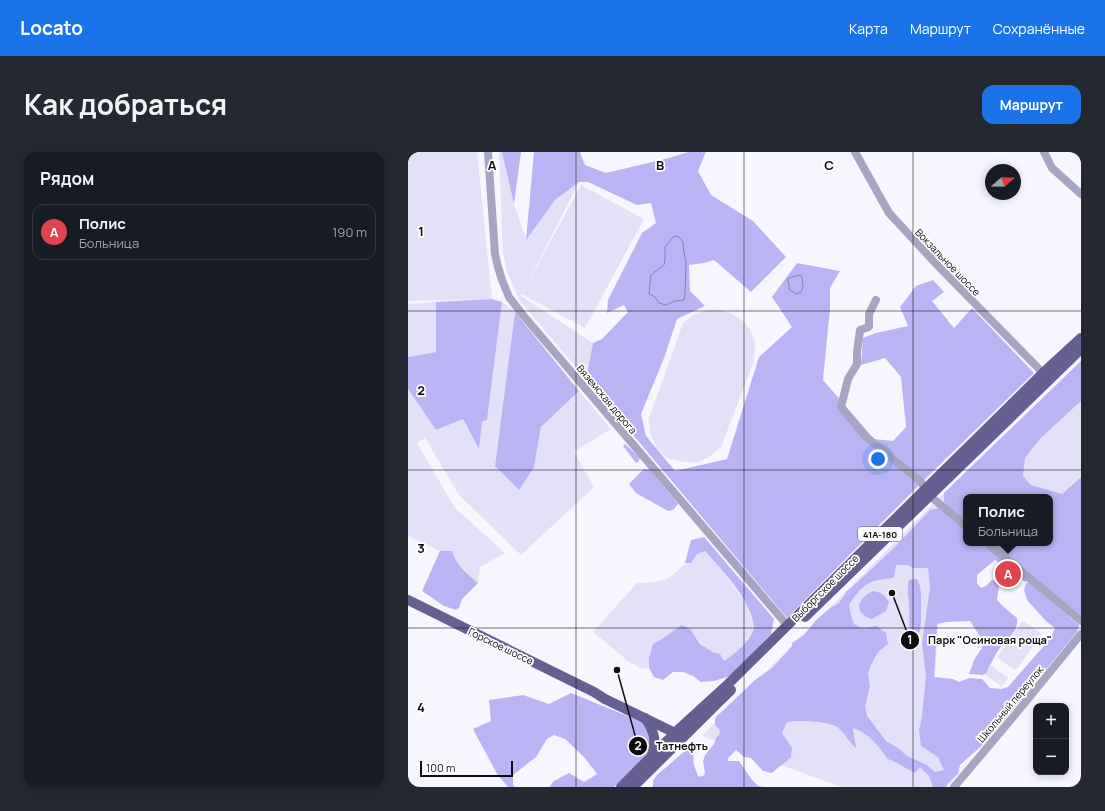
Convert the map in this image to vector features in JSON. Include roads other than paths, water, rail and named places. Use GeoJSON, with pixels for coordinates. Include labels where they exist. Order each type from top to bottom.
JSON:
{"type":"FeatureCollection","features":[{"type":"Feature","properties":{"kind":"main road","name":"Выборгское шоссе"},"geometry":{"type":"LineString","coordinates":[[621,787],[651,757],[791,631],[928,493],[1043,373],[1081,338]]}},
{"type":"Feature","properties":{"kind":"main road","name":"Выборгское шоссе"},"geometry":{"type":"LineString","coordinates":[[633,787],[641,782],[680,732],[787,626],[1081,349]]}},
{"type":"Feature","properties":{"kind":"main road","name":"Горское шоссе"},"geometry":{"type":"LineString","coordinates":[[408,600],[645,718],[680,732]]}},
{"type":"Feature","properties":{"kind":"main road","name":"Горское шоссе"},"geometry":{"type":"LineString","coordinates":[[594,692],[606,695],[680,732]]}},
{"type":"Feature","properties":{"kind":"main road"},"geometry":{"type":"LineString","coordinates":[[645,718],[652,728],[654,739],[654,748],[651,757]]}},
{"type":"Feature","properties":{"kind":"street","name":"Вяземская дорога"},"geometry":{"type":"LineString","coordinates":[[488,152],[495,254],[502,280],[509,297],[787,626]]}},
{"type":"Feature","properties":{"kind":"street","name":"Вокзальное шоссе"},"geometry":{"type":"LineString","coordinates":[[855,152],[893,218],[1043,373]]}},
{"type":"Feature","properties":{"kind":"street"},"geometry":{"type":"LineString","coordinates":[[1044,152],[1052,168],[1081,194]]}},
{"type":"Feature","properties":{"kind":"street"},"geometry":{"type":"LineString","coordinates":[[876,300],[868,314],[869,328],[860,330],[857,364],[848,379],[841,407],[865,436],[921,482],[928,493],[963,523]]}},
{"type":"Feature","properties":{"kind":"street"},"geometry":{"type":"LineString","coordinates":[[991,546],[1081,621]]}},
{"type":"Feature","properties":{"kind":"street","name":"Школьный переулок"},"geometry":{"type":"LineString","coordinates":[[954,787],[1017,713],[1081,634]]}},
{"type":"Feature","properties":{"kind":"place","name":"Полис"},"geometry":{"type":"Point","coordinates":[1008,574]}},
{"type":"Feature","properties":{"kind":"place","name":"Парк \"Осиновая роща\""},"geometry":{"type":"Point","coordinates":[892,593]}},
{"type":"Feature","properties":{"kind":"place","name":"Татнефть"},"geometry":{"type":"Point","coordinates":[617,670]}}]}
